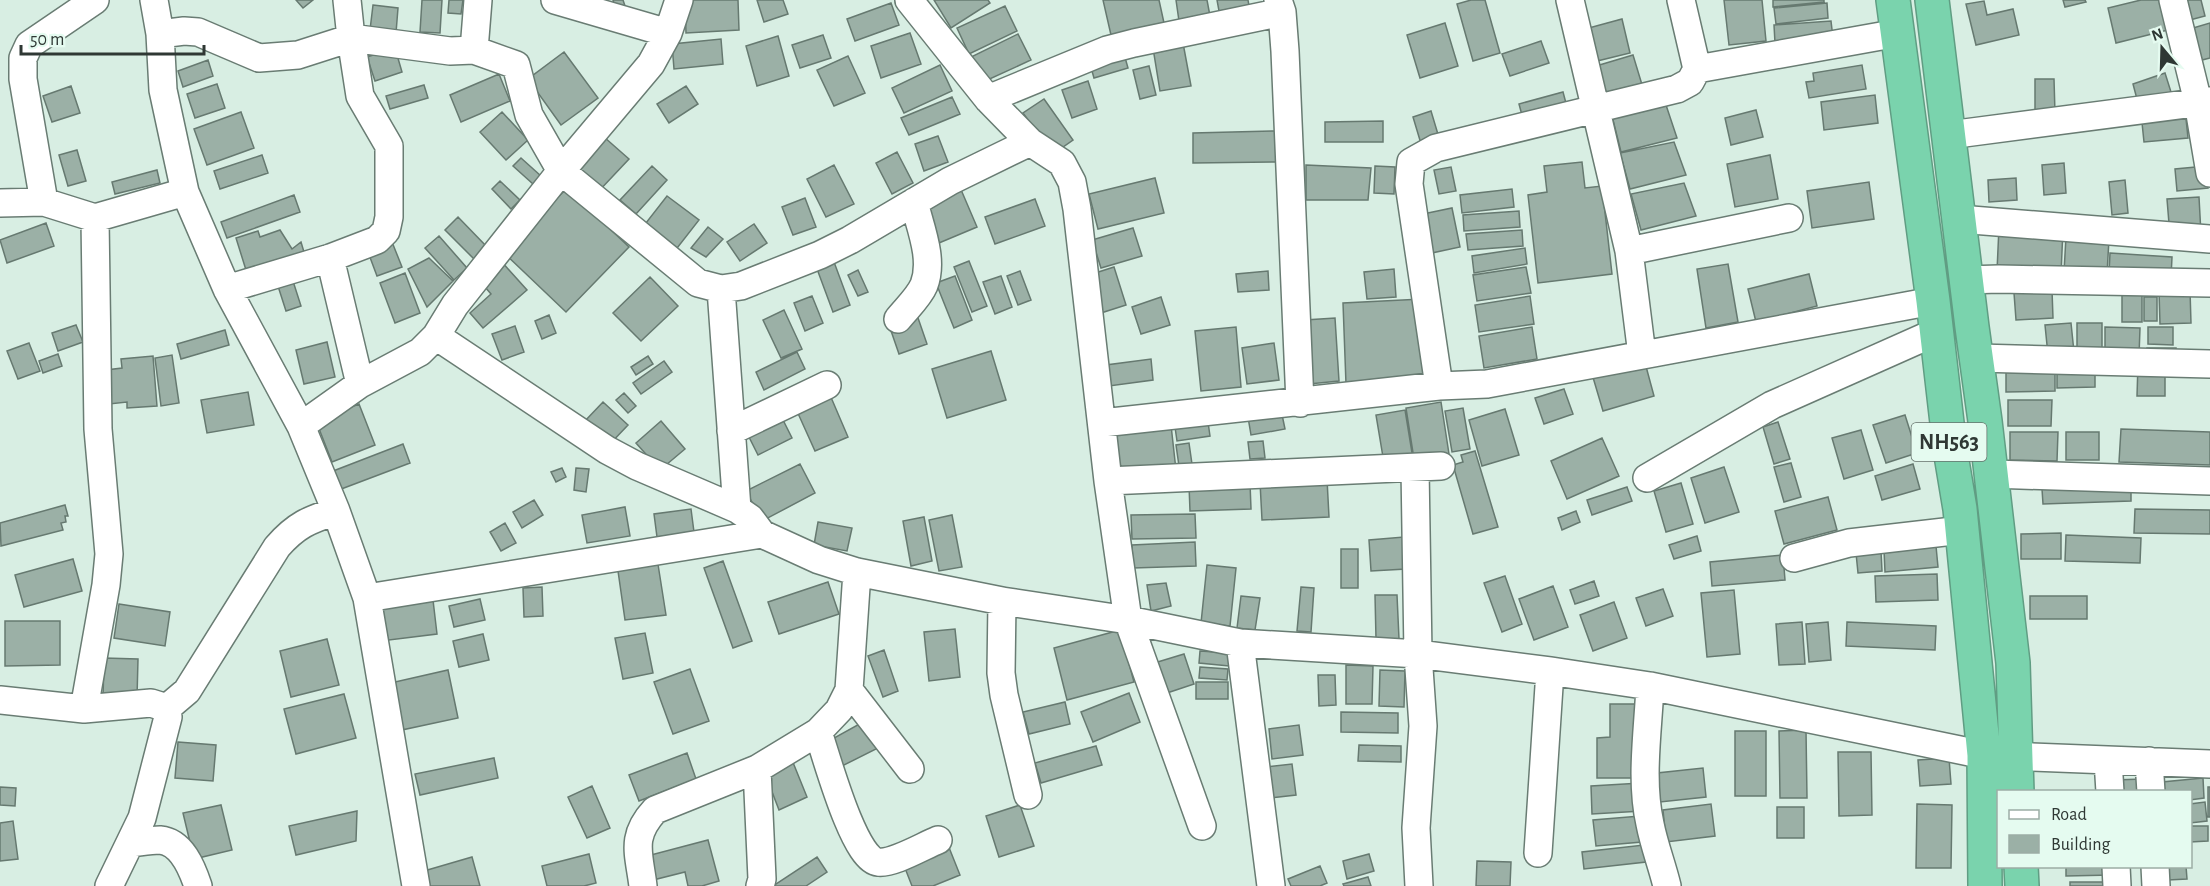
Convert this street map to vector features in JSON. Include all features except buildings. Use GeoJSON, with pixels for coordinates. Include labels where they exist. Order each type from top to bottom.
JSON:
{"type":"FeatureCollection","features":[{"type":"Feature","properties":{"kind":"highway","name":"NH563"},"geometry":{"type":"LineString","coordinates":[[1893,0],[1962,530],[2000,756],[2016,790]]}},
{"type":"Feature","properties":{"kind":"highway","name":"NH563"},"geometry":{"type":"LineString","coordinates":[[1932,0],[1966,280],[1978,358],[2013,663],[1985,886]]}},
{"type":"Feature","properties":{"kind":"highway"},"geometry":{"type":"LineString","coordinates":[[2021,868],[2022,886]]}},
{"type":"Feature","properties":{"kind":"street"},"geometry":{"type":"LineString","coordinates":[[44,202],[23,79],[23,58],[29,45],[95,0]]}},
{"type":"Feature","properties":{"kind":"street"},"geometry":{"type":"LineString","coordinates":[[154,0],[160,34],[163,90],[185,192],[227,289],[301,426],[336,510],[367,598],[416,886]]}},
{"type":"Feature","properties":{"kind":"street"},"geometry":{"type":"LineString","coordinates":[[227,289],[330,258],[377,240],[386,231],[389,217],[389,146],[360,96],[356,80],[347,0]]}},
{"type":"Feature","properties":{"kind":"street"},"geometry":{"type":"LineString","coordinates":[[474,50],[478,0]]}},
{"type":"Feature","properties":{"kind":"street"},"geometry":{"type":"LineString","coordinates":[[555,0],[668,33]]}},
{"type":"Feature","properties":{"kind":"street"},"geometry":{"type":"LineString","coordinates":[[301,426],[360,384],[420,352],[436,336],[455,305],[561,171],[651,64],[668,33],[679,0]]}},
{"type":"Feature","properties":{"kind":"street"},"geometry":{"type":"LineString","coordinates":[[909,0],[988,99],[1030,142],[1062,163],[1072,182],[1108,481],[1128,620],[1202,826]]}},
{"type":"Feature","properties":{"kind":"street"},"geometry":{"type":"LineString","coordinates":[[1570,0],[1629,251],[1642,356]]}},
{"type":"Feature","properties":{"kind":"street"},"geometry":{"type":"LineString","coordinates":[[1439,386],[1409,184],[1411,162],[1436,148],[1677,89],[1690,82],[1697,69],[1681,0]]}},
{"type":"Feature","properties":{"kind":"street"},"geometry":{"type":"LineString","coordinates":[[2173,0],[2204,101],[2210,173]]}},
{"type":"Feature","properties":{"kind":"street"},"geometry":{"type":"LineString","coordinates":[[988,99],[1107,50],[1280,6],[1286,51],[1300,403]]}},
{"type":"Feature","properties":{"kind":"street"},"geometry":{"type":"LineString","coordinates":[[160,34],[198,32],[259,58],[298,55],[351,38],[450,51],[474,50],[516,65],[529,115],[561,171],[698,283],[721,289],[741,286],[820,255],[967,172],[1030,142]]}},
{"type":"Feature","properties":{"kind":"street"},"geometry":{"type":"LineString","coordinates":[[1697,69],[1898,33]]}},
{"type":"Feature","properties":{"kind":"street"},"geometry":{"type":"LineString","coordinates":[[1949,135],[2204,101]]}},
{"type":"Feature","properties":{"kind":"street"},"geometry":{"type":"LineString","coordinates":[[0,203],[44,202],[95,218],[185,192]]}},
{"type":"Feature","properties":{"kind":"street"},"geometry":{"type":"LineString","coordinates":[[898,319],[923,286],[927,273],[927,256],[914,202]]}},
{"type":"Feature","properties":{"kind":"street"},"geometry":{"type":"LineString","coordinates":[[84,709],[106,585],[109,554],[98,429],[95,218]]}},
{"type":"Feature","properties":{"kind":"street"},"geometry":{"type":"LineString","coordinates":[[1629,251],[1789,218]]}},
{"type":"Feature","properties":{"kind":"street"},"geometry":{"type":"LineString","coordinates":[[1959,219],[2210,239]]}},
{"type":"Feature","properties":{"kind":"street"},"geometry":{"type":"LineString","coordinates":[[330,258],[360,384]]}},
{"type":"Feature","properties":{"kind":"street"},"geometry":{"type":"LineString","coordinates":[[1966,280],[2210,284]]}},
{"type":"Feature","properties":{"kind":"street"},"geometry":{"type":"LineString","coordinates":[[721,289],[737,509]]}},
{"type":"Feature","properties":{"kind":"street"},"geometry":{"type":"LineString","coordinates":[[1102,423],[1439,386],[1487,384],[1642,356],[1935,316]]}},
{"type":"Feature","properties":{"kind":"street"},"geometry":{"type":"LineString","coordinates":[[1647,478],[1772,405],[1935,316]]}},
{"type":"Feature","properties":{"kind":"street"},"geometry":{"type":"LineString","coordinates":[[436,336],[607,450],[637,466],[737,509],[750,518],[762,534],[819,560],[857,572],[1002,601],[1128,620],[1240,643],[1418,654],[1650,686],[2000,756],[2210,764]]}},
{"type":"Feature","properties":{"kind":"street"},"geometry":{"type":"LineString","coordinates":[[1978,358],[2210,364]]}},
{"type":"Feature","properties":{"kind":"street"},"geometry":{"type":"LineString","coordinates":[[731,431],[827,385]]}},
{"type":"Feature","properties":{"kind":"street"},"geometry":{"type":"LineString","coordinates":[[1108,481],[1441,466]]}},
{"type":"Feature","properties":{"kind":"street"},"geometry":{"type":"LineString","coordinates":[[1414,468],[1418,654],[1423,726],[1416,828],[1419,886]]}},
{"type":"Feature","properties":{"kind":"street"},"geometry":{"type":"LineString","coordinates":[[1991,474],[2210,481]]}},
{"type":"Feature","properties":{"kind":"street"},"geometry":{"type":"LineString","coordinates":[[166,708],[187,691],[277,547],[291,532],[311,520],[336,510]]}},
{"type":"Feature","properties":{"kind":"street"},"geometry":{"type":"LineString","coordinates":[[1794,558],[1849,543],[1962,530]]}},
{"type":"Feature","properties":{"kind":"street"},"geometry":{"type":"LineString","coordinates":[[367,598],[762,534]]}},
{"type":"Feature","properties":{"kind":"street"},"geometry":{"type":"LineString","coordinates":[[643,886],[638,837],[644,822],[655,810],[758,769],[818,732],[839,710],[849,690],[857,572]]}},
{"type":"Feature","properties":{"kind":"street"},"geometry":{"type":"LineString","coordinates":[[1002,601],[1004,695],[1028,795]]}},
{"type":"Feature","properties":{"kind":"street"},"geometry":{"type":"LineString","coordinates":[[1240,643],[1271,886]]}},
{"type":"Feature","properties":{"kind":"street"},"geometry":{"type":"LineString","coordinates":[[1538,853],[1551,671]]}},
{"type":"Feature","properties":{"kind":"street"},"geometry":{"type":"LineString","coordinates":[[1650,686],[1645,772],[1647,804],[1667,886]]}},
{"type":"Feature","properties":{"kind":"street"},"geometry":{"type":"LineString","coordinates":[[849,690],[910,769]]}},
{"type":"Feature","properties":{"kind":"street"},"geometry":{"type":"LineString","coordinates":[[0,700],[84,709],[151,703],[166,708]]}},
{"type":"Feature","properties":{"kind":"street"},"geometry":{"type":"LineString","coordinates":[[109,886],[146,806],[168,717],[166,708]]}},
{"type":"Feature","properties":{"kind":"street"},"geometry":{"type":"LineString","coordinates":[[818,732],[845,815],[857,841],[870,860],[887,862],[938,840]]}},
{"type":"Feature","properties":{"kind":"street"},"geometry":{"type":"LineString","coordinates":[[2108,760],[2110,790]]}},
{"type":"Feature","properties":{"kind":"street"},"geometry":{"type":"LineString","coordinates":[[2149,761],[2151,790]]}},
{"type":"Feature","properties":{"kind":"street"},"geometry":{"type":"LineString","coordinates":[[758,769],[762,879],[760,886]]}},
{"type":"Feature","properties":{"kind":"street"},"geometry":{"type":"LineString","coordinates":[[130,843],[162,840],[179,849],[190,863],[198,886]]}},
{"type":"Feature","properties":{"kind":"street"},"geometry":{"type":"LineString","coordinates":[[2116,868],[2117,886]]}},
{"type":"Feature","properties":{"kind":"street"},"geometry":{"type":"LineString","coordinates":[[2155,868],[2156,886]]}}]}
